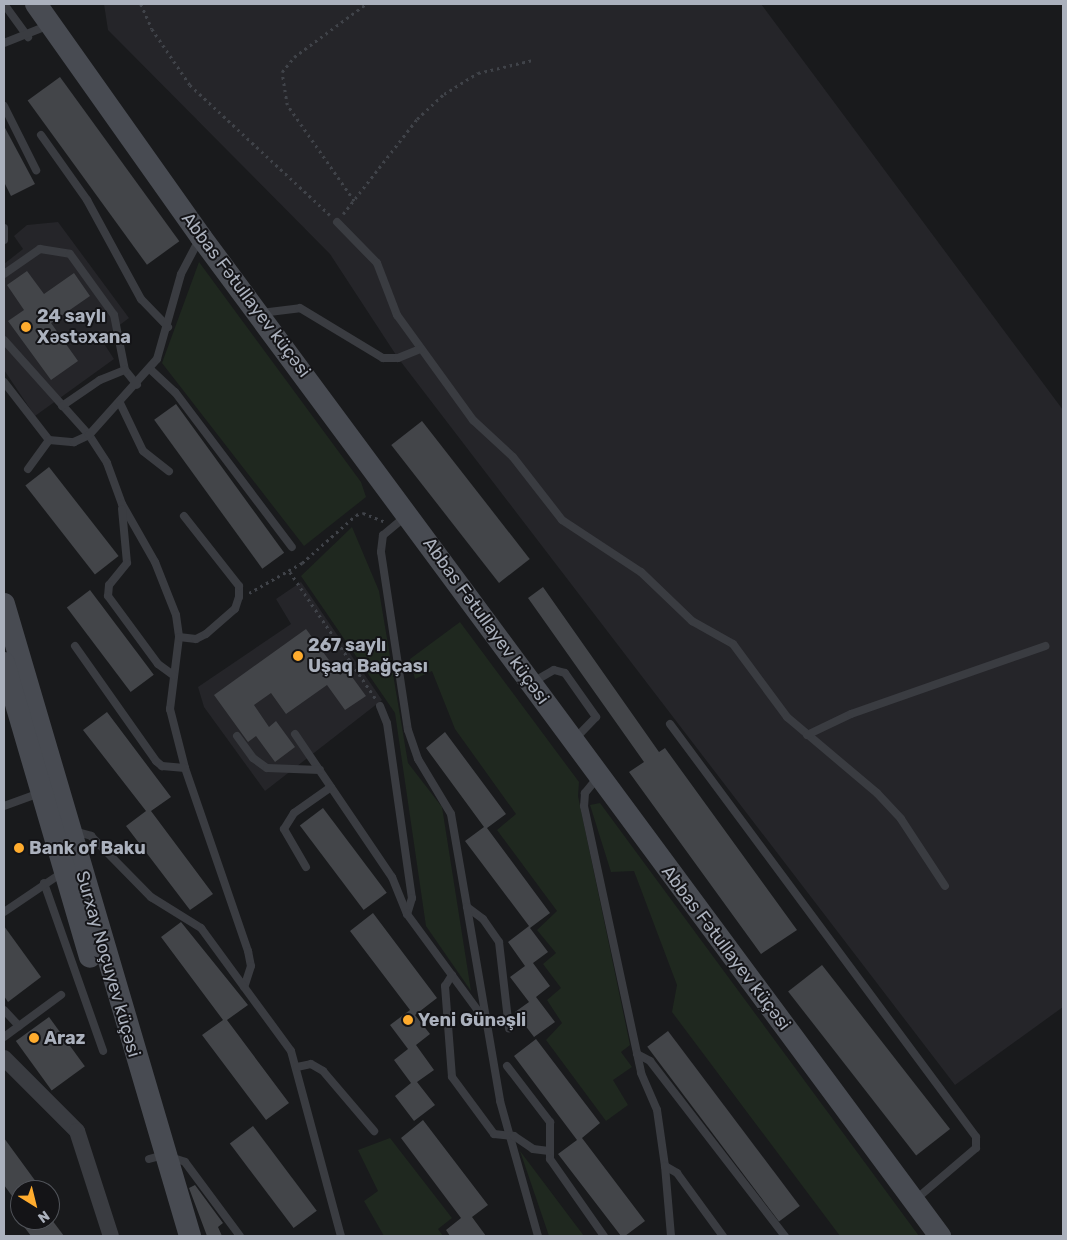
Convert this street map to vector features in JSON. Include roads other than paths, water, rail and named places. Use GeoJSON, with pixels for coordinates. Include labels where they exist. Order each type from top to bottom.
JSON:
{"type":"FeatureCollection","features":[{"type":"Feature","properties":{"kind":"main road","name":"Abbas Fətullayev küçəsi"},"geometry":{"type":"LineString","coordinates":[[36,4],[201,237],[259,313],[400,519],[531,684],[598,777],[940,1236]]}},
{"type":"Feature","properties":{"kind":"main road","name":"Surxay Noçuyev küçəsi"},"geometry":{"type":"LineString","coordinates":[[4,604],[60,832],[157,1157],[174,1236]]}},
{"type":"Feature","properties":{"kind":"main road","name":"Surxay Noçuyev küçəsi"},"geometry":{"type":"LineString","coordinates":[[4,663],[40,793],[60,832],[63,872],[157,1157],[190,1236]]}},
{"type":"Feature","properties":{"kind":"street"},"geometry":{"type":"LineString","coordinates":[[4,1058],[76,1131],[111,1236]]}},
{"type":"Feature","properties":{"kind":"lane"},"geometry":{"type":"LineString","coordinates":[[4,4],[28,37]]}},
{"type":"Feature","properties":{"kind":"lane"},"geometry":{"type":"LineString","coordinates":[[4,43],[28,37],[51,24]]}},
{"type":"Feature","properties":{"kind":"lane"},"geometry":{"type":"LineString","coordinates":[[4,106],[36,170]]}},
{"type":"Feature","properties":{"kind":"lane"},"geometry":{"type":"LineString","coordinates":[[41,136],[87,200],[142,300],[168,326]]}},
{"type":"Feature","properties":{"kind":"lane"},"geometry":{"type":"LineString","coordinates":[[337,222],[377,263],[398,315],[420,349],[473,420],[520,464],[562,520],[641,572],[692,621],[733,644],[787,717],[889,806],[945,886]]}},
{"type":"Feature","properties":{"kind":"lane"},"geometry":{"type":"LineString","coordinates":[[4,228],[4,240]]}},
{"type":"Feature","properties":{"kind":"lane"},"geometry":{"type":"LineString","coordinates":[[4,382],[49,440],[74,442],[89,435],[151,370],[168,326],[181,274],[201,237]]}},
{"type":"Feature","properties":{"kind":"lane"},"geometry":{"type":"LineString","coordinates":[[4,274],[40,249],[70,254],[114,315],[125,370],[137,385]]}},
{"type":"Feature","properties":{"kind":"lane"},"geometry":{"type":"LineString","coordinates":[[259,313],[300,308],[383,358],[398,358],[420,349]]}},
{"type":"Feature","properties":{"kind":"lane"},"geometry":{"type":"LineString","coordinates":[[4,340],[89,435],[108,463],[122,504],[155,562],[176,615],[179,638],[170,709],[185,768],[248,951],[251,966],[244,987]]}},
{"type":"Feature","properties":{"kind":"lane"},"geometry":{"type":"LineString","coordinates":[[62,406],[100,380],[125,370]]}},
{"type":"Feature","properties":{"kind":"lane"},"geometry":{"type":"LineString","coordinates":[[151,370],[175,392],[292,547]]}},
{"type":"Feature","properties":{"kind":"lane"},"geometry":{"type":"LineString","coordinates":[[120,403],[143,451],[169,471]]}},
{"type":"Feature","properties":{"kind":"lane"},"geometry":{"type":"LineString","coordinates":[[28,469],[49,440]]}},
{"type":"Feature","properties":{"kind":"lane"},"geometry":{"type":"LineString","coordinates":[[122,504],[127,563],[109,585],[108,596],[158,664],[173,675]]}},
{"type":"Feature","properties":{"kind":"lane"},"geometry":{"type":"LineString","coordinates":[[179,638],[196,639],[206,634],[235,609],[240,597],[239,586],[184,516]]}},
{"type":"Feature","properties":{"kind":"lane"},"geometry":{"type":"LineString","coordinates":[[400,519],[383,535],[381,552],[408,730],[418,759],[451,814],[484,1019],[508,1136],[538,1236]]}},
{"type":"Feature","properties":{"kind":"lane"},"geometry":{"type":"LineString","coordinates":[[75,646],[156,761],[162,766],[185,768]]}},
{"type":"Feature","properties":{"kind":"lane"},"geometry":{"type":"LineString","coordinates":[[808,735],[851,714],[1045,646]]}},
{"type":"Feature","properties":{"kind":"lane"},"geometry":{"type":"LineString","coordinates":[[531,684],[561,669],[594,712],[595,722],[572,741]]}},
{"type":"Feature","properties":{"kind":"lane"},"geometry":{"type":"LineString","coordinates":[[380,706],[387,723],[412,898],[407,914]]}},
{"type":"Feature","properties":{"kind":"lane"},"geometry":{"type":"LineString","coordinates":[[670,724],[976,1137],[976,1148],[913,1201]]}},
{"type":"Feature","properties":{"kind":"lane"},"geometry":{"type":"LineString","coordinates":[[295,734],[392,877],[407,914],[484,1019]]}},
{"type":"Feature","properties":{"kind":"lane"},"geometry":{"type":"LineString","coordinates":[[237,736],[252,758],[267,768],[320,770]]}},
{"type":"Feature","properties":{"kind":"lane"},"geometry":{"type":"LineString","coordinates":[[598,777],[585,793],[584,806],[637,1054],[655,1101],[665,1166],[672,1236]]}},
{"type":"Feature","properties":{"kind":"lane"},"geometry":{"type":"LineString","coordinates":[[306,867],[284,829],[294,813],[331,787]]}},
{"type":"Feature","properties":{"kind":"lane"},"geometry":{"type":"LineString","coordinates":[[4,806],[40,793]]}},
{"type":"Feature","properties":{"kind":"lane"},"geometry":{"type":"LineString","coordinates":[[60,832],[91,836],[151,897],[192,919],[291,1051],[297,1067],[324,1188],[340,1236]]}},
{"type":"Feature","properties":{"kind":"lane"},"geometry":{"type":"LineString","coordinates":[[4,912],[44,883],[63,872]]}},
{"type":"Feature","properties":{"kind":"lane"},"geometry":{"type":"LineString","coordinates":[[44,883],[102,1051]]}},
{"type":"Feature","properties":{"kind":"lane"},"geometry":{"type":"LineString","coordinates":[[467,907],[484,919],[499,942],[509,1028]]}},
{"type":"Feature","properties":{"kind":"lane"},"geometry":{"type":"LineString","coordinates":[[452,975],[445,986],[452,1077],[486,1126],[494,1134],[508,1136],[549,1151]]}},
{"type":"Feature","properties":{"kind":"lane"},"geometry":{"type":"LineString","coordinates":[[4,1038],[61,995]]}},
{"type":"Feature","properties":{"kind":"lane"},"geometry":{"type":"LineString","coordinates":[[4,1010],[19,1026]]}},
{"type":"Feature","properties":{"kind":"lane"},"geometry":{"type":"LineString","coordinates":[[637,1054],[650,1061],[785,1236]]}},
{"type":"Feature","properties":{"kind":"lane"},"geometry":{"type":"LineString","coordinates":[[297,1067],[311,1064],[323,1071],[374,1131]]}},
{"type":"Feature","properties":{"kind":"lane"},"geometry":{"type":"LineString","coordinates":[[507,1066],[552,1126],[549,1151],[552,1163],[604,1236]]}},
{"type":"Feature","properties":{"kind":"lane"},"geometry":{"type":"LineString","coordinates":[[157,1157],[191,1168],[240,1236]]}},
{"type":"Feature","properties":{"kind":"lane"},"geometry":{"type":"LineString","coordinates":[[665,1166],[677,1173],[723,1236]]}},
{"type":"Feature","properties":{"kind":"place","name":"24 saylı Xəstəxana"},"geometry":{"type":"Point","coordinates":[26,327]}},
{"type":"Feature","properties":{"kind":"place","name":"267 saylı Uşaq Bağçası"},"geometry":{"type":"Point","coordinates":[298,656]}},
{"type":"Feature","properties":{"kind":"place","name":"Bank of Baku"},"geometry":{"type":"Point","coordinates":[19,848]}},
{"type":"Feature","properties":{"kind":"place","name":"Yeni Günəşli"},"geometry":{"type":"Point","coordinates":[408,1020]}},
{"type":"Feature","properties":{"kind":"place","name":"Araz"},"geometry":{"type":"Point","coordinates":[34,1038]}}]}
